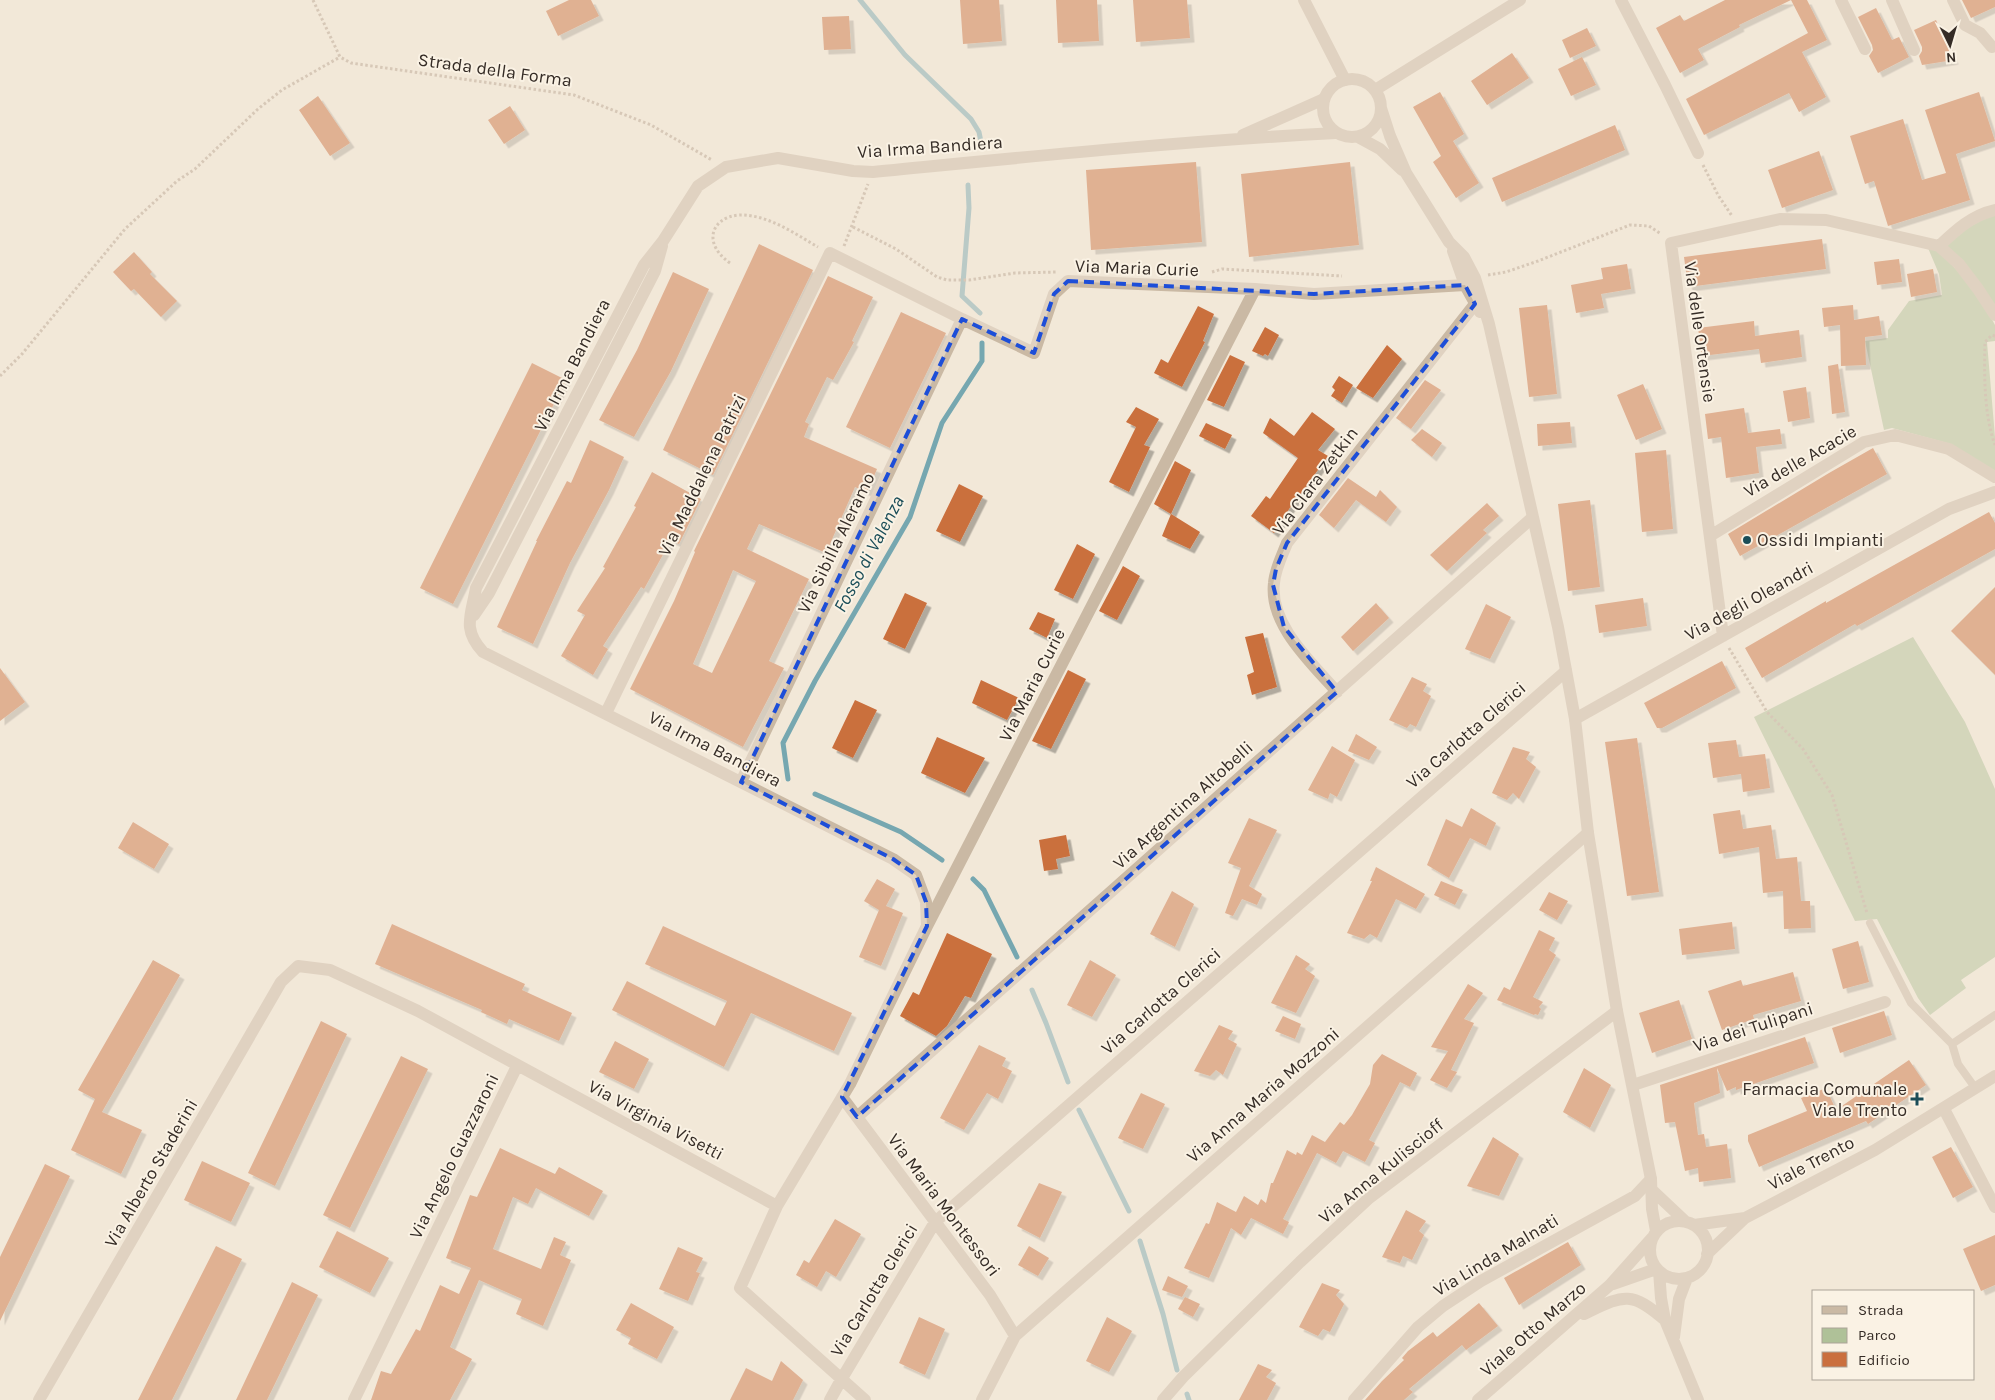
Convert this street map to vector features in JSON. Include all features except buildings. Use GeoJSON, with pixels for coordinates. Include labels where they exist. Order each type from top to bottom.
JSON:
{"type":"FeatureCollection","features":[{"type":"Feature","properties":{"kind":"street"},"geometry":{"type":"LineString","coordinates":[[1304,0],[1345,80]]}},
{"type":"Feature","properties":{"kind":"street"},"geometry":{"type":"LineString","coordinates":[[1375,90],[1520,0]]}},
{"type":"Feature","properties":{"kind":"street"},"geometry":{"type":"LineString","coordinates":[[1621,0],[1698,153]]}},
{"type":"Feature","properties":{"kind":"street"},"geometry":{"type":"LineString","coordinates":[[1841,0],[1865,49]]}},
{"type":"Feature","properties":{"kind":"street"},"geometry":{"type":"LineString","coordinates":[[1892,0],[1914,50]]}},
{"type":"Feature","properties":{"kind":"street"},"geometry":{"type":"LineString","coordinates":[[1953,0],[1965,25],[1980,33],[1992,47]]}},
{"type":"Feature","properties":{"kind":"street"},"geometry":{"type":"LineString","coordinates":[[1381,108],[1380,118],[1375,127],[1367,133],[1351,138],[1336,133],[1329,127],[1322,109],[1324,99],[1329,91],[1336,84],[1345,80],[1361,81],[1375,90],[1380,99],[1390,136],[1406,173],[1450,242],[1489,324],[1558,627],[1575,719],[1588,833],[1618,1011],[1651,1185],[1654,1235],[1650,1254],[1658,1270],[1661,1298],[1673,1342],[1698,1400]]}},
{"type":"Feature","properties":{"kind":"street","name":"Via Irma Bandiera"},"geometry":{"type":"LineString","coordinates":[[1236,138],[1324,99]]}},
{"type":"Feature","properties":{"kind":"street","name":"Via Irma Bandiera"},"geometry":{"type":"LineString","coordinates":[[927,926],[926,902],[916,875],[893,859],[483,652],[474,642],[469,631],[471,619],[489,593],[655,271],[663,241],[698,186],[726,167],[778,158],[853,171],[873,172],[1236,138],[1336,133]]}},
{"type":"Feature","properties":{"kind":"street"},"geometry":{"type":"LineString","coordinates":[[1358,137],[1380,149],[1406,173]]}},
{"type":"Feature","properties":{"kind":"street"},"geometry":{"type":"LineString","coordinates":[[1939,246],[1965,223],[1995,210]]}},
{"type":"Feature","properties":{"kind":"street"},"geometry":{"type":"LineString","coordinates":[[1671,243],[1780,219],[1826,220],[1939,246],[1959,264],[1978,288],[1995,315]]}},
{"type":"Feature","properties":{"kind":"street","name":"Via delle Ortensie"},"geometry":{"type":"LineString","coordinates":[[1671,243],[1723,636]]}},
{"type":"Feature","properties":{"kind":"street"},"geometry":{"type":"LineString","coordinates":[[834,255],[962,319]]}},
{"type":"Feature","properties":{"kind":"street","name":"Via Maddalena Patrizi"},"geometry":{"type":"LineString","coordinates":[[606,713],[834,255]]}},
{"type":"Feature","properties":{"kind":"street","name":"Via Maria Curie"},"geometry":{"type":"LineString","coordinates":[[962,319],[1034,353],[1054,294],[1068,281],[1255,289],[1314,294],[1470,281]]}},
{"type":"Feature","properties":{"kind":"street"},"geometry":{"type":"LineString","coordinates":[[1470,281],[1475,304],[1489,324]]}},
{"type":"Feature","properties":{"kind":"street","name":"Via Maria Curie"},"geometry":{"type":"LineString","coordinates":[[842,1097],[927,926],[1255,289]]}},
{"type":"Feature","properties":{"kind":"street","name":"Via Clara Zetkin"},"geometry":{"type":"LineString","coordinates":[[1337,692],[1292,640],[1284,627],[1277,609],[1273,586],[1276,569],[1287,542],[1475,304]]}},
{"type":"Feature","properties":{"kind":"street","name":"Via Sibilla Aleramo"},"geometry":{"type":"LineString","coordinates":[[741,782],[962,319]]}},
{"type":"Feature","properties":{"kind":"street","name":"Via delle Acacie"},"geometry":{"type":"LineString","coordinates":[[1710,536],[1864,442],[1895,435],[1949,449],[1995,477]]}},
{"type":"Feature","properties":{"kind":"street","name":"Via degli Oleandri"},"geometry":{"type":"LineString","coordinates":[[1575,719],[1949,509],[1995,492]]}},
{"type":"Feature","properties":{"kind":"street","name":"Via Argentina Altobelli"},"geometry":{"type":"LineString","coordinates":[[857,1117],[1532,518]]}},
{"type":"Feature","properties":{"kind":"street","name":"Via Carlotta Clerici"},"geometry":{"type":"LineString","coordinates":[[830,1400],[935,1222],[1566,671]]}},
{"type":"Feature","properties":{"kind":"street","name":"Via Anna Maria Mozzoni"},"geometry":{"type":"LineString","coordinates":[[982,1400],[1015,1336],[1588,833]]}},
{"type":"Feature","properties":{"kind":"street","name":"Via Angelo Guazzaroni"},"geometry":{"type":"LineString","coordinates":[[298,966],[330,970],[418,1011],[517,1066],[354,1400]]}},
{"type":"Feature","properties":{"kind":"street","name":"Via Alberto Staderini"},"geometry":{"type":"LineString","coordinates":[[43,1399],[281,982],[298,966]]}},
{"type":"Feature","properties":{"kind":"street","name":"Via dei Tulipani"},"geometry":{"type":"LineString","coordinates":[[1633,1085],[1885,1002]]}},
{"type":"Feature","properties":{"kind":"street","name":"Via Anna Kuliscioff"},"geometry":{"type":"LineString","coordinates":[[1163,1400],[1183,1377],[1238,1323],[1368,1199],[1618,1011]]}},
{"type":"Feature","properties":{"kind":"street","name":"Via Virginia Visetti"},"geometry":{"type":"LineString","coordinates":[[517,1066],[777,1206]]}},
{"type":"Feature","properties":{"kind":"street","name":"Viale Trento"},"geometry":{"type":"LineString","coordinates":[[1707,1254],[1745,1218],[1875,1150],[1995,1076]]}},
{"type":"Feature","properties":{"kind":"street"},"geometry":{"type":"LineString","coordinates":[[842,1097],[777,1206],[740,1288],[865,1400]]}},
{"type":"Feature","properties":{"kind":"street","name":"Via Maria Montessori"},"geometry":{"type":"LineString","coordinates":[[842,1097],[990,1295],[1015,1336]]}},
{"type":"Feature","properties":{"kind":"street"},"geometry":{"type":"LineString","coordinates":[[1944,1108],[1995,1207]]}},
{"type":"Feature","properties":{"kind":"street"},"geometry":{"type":"LineString","coordinates":[[1651,1185],[1690,1224],[1703,1234],[1707,1254],[1700,1269],[1687,1278],[1677,1279],[1667,1276],[1658,1270]]}},
{"type":"Feature","properties":{"kind":"street","name":"Via Linda Malnati"},"geometry":{"type":"LineString","coordinates":[[1354,1400],[1418,1327],[1443,1306],[1481,1281],[1635,1196],[1651,1185]]}},
{"type":"Feature","properties":{"kind":"street","name":"Viale Trento"},"geometry":{"type":"LineString","coordinates":[[1690,1224],[1745,1218]]}},
{"type":"Feature","properties":{"kind":"street"},"geometry":{"type":"LineString","coordinates":[[1654,1235],[1670,1222],[1690,1224]]}},
{"type":"Feature","properties":{"kind":"street","name":"Viale Otto Marzo"},"geometry":{"type":"LineString","coordinates":[[1478,1400],[1610,1285],[1654,1235]]}},
{"type":"Feature","properties":{"kind":"street","name":"Viale Otto Marzo"},"geometry":{"type":"LineString","coordinates":[[1610,1285],[1658,1270]]}},
{"type":"Feature","properties":{"kind":"street"},"geometry":{"type":"LineString","coordinates":[[1673,1342],[1679,1298],[1687,1278]]}},
{"type":"Feature","properties":{"kind":"street"},"geometry":{"type":"LineString","coordinates":[[1570,1320],[1617,1299],[1632,1298],[1648,1305],[1666,1320]]}},
{"type":"Feature","properties":{"kind":"lane"},"geometry":{"type":"LineString","coordinates":[[1870,923],[1911,1003],[1952,1044],[1958,1064],[1976,1089]]}},
{"type":"Feature","properties":{"kind":"lane"},"geometry":{"type":"LineString","coordinates":[[1952,1044],[1995,1015]]}},
{"type":"Feature","properties":{"kind":"path"},"geometry":{"type":"LineString","coordinates":[[0,376],[22,354],[125,229],[177,181],[195,169],[258,109],[282,90],[340,57],[313,0]]}},
{"type":"Feature","properties":{"kind":"path","name":"Strada della Forma"},"geometry":{"type":"LineString","coordinates":[[340,57],[351,63],[574,95],[651,126],[726,167]]}},
{"type":"Feature","properties":{"kind":"path"},"geometry":{"type":"LineString","coordinates":[[730,263],[719,255],[713,244],[713,232],[720,221],[738,214],[772,221],[834,255],[853,227],[873,172]]}},
{"type":"Feature","properties":{"kind":"path"},"geometry":{"type":"LineString","coordinates":[[1708,174],[1729,213],[1744,226]]}},
{"type":"Feature","properties":{"kind":"path","name":"Via delle Ortensie"},"geometry":{"type":"LineString","coordinates":[[1470,281],[1514,269],[1630,225],[1649,226],[1662,234],[1671,243]]}},
{"type":"Feature","properties":{"kind":"path"},"geometry":{"type":"LineString","coordinates":[[853,227],[896,249],[938,277],[947,280],[969,280]]}},
{"type":"Feature","properties":{"kind":"path"},"geometry":{"type":"LineString","coordinates":[[1995,336],[1992,335],[1985,342],[1984,370],[1991,434],[1995,445]]}},
{"type":"Feature","properties":{"kind":"path"},"geometry":{"type":"LineString","coordinates":[[1723,636],[1767,712],[1803,749],[1832,796],[1870,923]]}},
{"type":"Feature","properties":{"kind":"highlighted area"},"geometry":{"type":"Polygon","coordinates":[[[1068,281],[1314,294],[1465,285],[1475,304],[1287,543],[1276,569],[1273,585],[1284,627],[1337,692],[857,1117],[842,1097],[927,926],[926,902],[916,875],[893,859],[741,782],[962,319],[1034,353],[1054,294],[1068,281]]]}},
{"type":"Feature","properties":{"kind":"green space"},"geometry":{"type":"Polygon","coordinates":[[[1995,213],[1995,309],[1945,246],[1958,233],[1995,213]]]}},
{"type":"Feature","properties":{"kind":"green space"},"geometry":{"type":"Polygon","coordinates":[[[1928,248],[1937,249],[1965,279],[1984,305],[1995,325],[1995,341],[1987,342],[1995,437],[1995,471],[1947,443],[1892,428],[1884,430],[1865,341],[1888,338],[1888,330],[1909,301],[1942,295],[1939,274],[1928,248]]]}},
{"type":"Feature","properties":{"kind":"green space"},"geometry":{"type":"Polygon","coordinates":[[[1913,637],[1965,722],[1995,789],[1995,957],[1961,980],[1966,988],[1930,1015],[1918,998],[1877,919],[1855,921],[1754,717],[1913,637]]]}},
{"type":"Feature","properties":{"kind":"waterway","name":"Fosso di Valenza"},"geometry":{"type":"LineString","coordinates":[[860,0],[905,55],[971,119],[979,132],[981,142]]}},
{"type":"Feature","properties":{"kind":"waterway","name":"Fosso di Valenza"},"geometry":{"type":"LineString","coordinates":[[968,185],[969,208],[962,296],[980,313]]}},
{"type":"Feature","properties":{"kind":"waterway","name":"Fosso di Valenza"},"geometry":{"type":"LineString","coordinates":[[788,779],[783,743],[815,681],[910,517],[942,423],[982,361],[982,343]]}},
{"type":"Feature","properties":{"kind":"waterway","name":"Fosso di Valenza"},"geometry":{"type":"LineString","coordinates":[[815,794],[901,832],[942,860]]}},
{"type":"Feature","properties":{"kind":"waterway","name":"Fosso di Valenza"},"geometry":{"type":"LineString","coordinates":[[973,879],[984,890],[1017,957]]}},
{"type":"Feature","properties":{"kind":"waterway","name":"Fosso di Valenza"},"geometry":{"type":"LineString","coordinates":[[1032,990],[1068,1082]]}},
{"type":"Feature","properties":{"kind":"waterway","name":"Fosso di Valenza"},"geometry":{"type":"LineString","coordinates":[[1079,1110],[1129,1211]]}},
{"type":"Feature","properties":{"kind":"waterway","name":"Fosso di Valenza"},"geometry":{"type":"LineString","coordinates":[[1140,1241],[1163,1314],[1177,1370]]}},
{"type":"Feature","properties":{"kind":"waterway","name":"Fosso di Valenza"},"geometry":{"type":"LineString","coordinates":[[1187,1394],[1189,1400]]}},
{"type":"Feature","properties":{"kind":"place","name":"Ossidi Impianti"},"geometry":{"type":"Point","coordinates":[1747,540]}},
{"type":"Feature","properties":{"kind":"place","name":"Farmacia Comunale Viale Trento"},"geometry":{"type":"Point","coordinates":[1917,1099]}}]}
